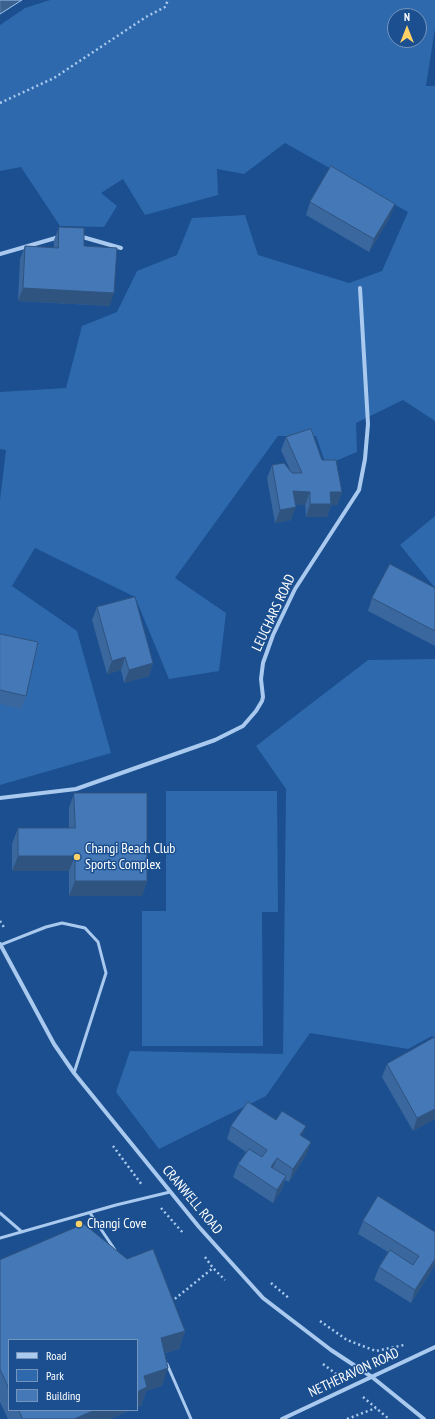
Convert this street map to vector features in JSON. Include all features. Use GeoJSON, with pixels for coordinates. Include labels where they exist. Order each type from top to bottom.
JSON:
{"type":"FeatureCollection","features":[{"type":"Feature","properties":{"kind":"street"},"geometry":{"type":"LineString","coordinates":[[70,233],[121,248]]}},
{"type":"Feature","properties":{"kind":"street"},"geometry":{"type":"LineString","coordinates":[[0,254],[63,236]]}},
{"type":"Feature","properties":{"kind":"street","name":"LEUCHARS ROAD"},"geometry":{"type":"LineString","coordinates":[[0,798],[76,789],[215,740],[243,726],[256,711],[262,701],[262,663],[273,635],[295,588],[359,490],[365,460],[368,424],[360,288]]}},
{"type":"Feature","properties":{"kind":"street","name":"CRANWELL ROAD"},"geometry":{"type":"LineString","coordinates":[[0,944],[54,1044],[74,1073],[199,1227],[263,1298],[331,1350],[372,1377],[424,1419]]}},
{"type":"Feature","properties":{"kind":"street","name":"NETHERAVON ROAD"},"geometry":{"type":"LineString","coordinates":[[282,1419],[435,1347]]}},
{"type":"Feature","properties":{"kind":"lane"},"geometry":{"type":"LineString","coordinates":[[0,944],[46,927],[62,924],[85,928],[98,942],[106,973],[74,1073]]}},
{"type":"Feature","properties":{"kind":"lane"},"geometry":{"type":"LineString","coordinates":[[0,1238],[116,1205],[170,1192]]}},
{"type":"Feature","properties":{"kind":"lane"},"geometry":{"type":"LineString","coordinates":[[0,1212],[22,1232]]}},
{"type":"Feature","properties":{"kind":"lane"},"geometry":{"type":"LineString","coordinates":[[90,1213],[116,1253]]}},
{"type":"Feature","properties":{"kind":"lane"},"geometry":{"type":"LineString","coordinates":[[165,1360],[191,1419]]}},
{"type":"Feature","properties":{"kind":"path"},"geometry":{"type":"LineString","coordinates":[[0,103],[54,78],[146,17],[165,7],[168,0]]}},
{"type":"Feature","properties":{"kind":"path"},"geometry":{"type":"LineString","coordinates":[[0,921],[12,940]]}},
{"type":"Feature","properties":{"kind":"path"},"geometry":{"type":"LineString","coordinates":[[170,1302],[213,1268]]}},
{"type":"Feature","properties":{"kind":"path"},"geometry":{"type":"LineString","coordinates":[[270,1283],[294,1302]]}},
{"type":"Feature","properties":{"kind":"path"},"geometry":{"type":"LineString","coordinates":[[318,1321],[347,1340],[376,1351],[409,1344]]}},
{"type":"Feature","properties":{"kind":"path"},"geometry":{"type":"LineString","coordinates":[[352,1386],[389,1419]]}},
{"type":"Feature","properties":{"kind":"path"},"geometry":{"type":"LineString","coordinates":[[347,1419],[376,1408]]}},
{"type":"Feature","properties":{"kind":"green space"},"geometry":{"type":"Polygon","coordinates":[[[50,0],[435,0],[435,28],[426,86],[435,86],[435,421],[403,400],[356,423],[357,452],[326,465],[316,436],[278,436],[175,578],[226,613],[219,671],[169,679],[135,597],[35,548],[12,586],[77,631],[111,753],[0,785],[0,500],[6,450],[0,449],[0,392],[66,388],[82,326],[117,312],[137,271],[177,255],[192,218],[245,215],[258,255],[349,283],[382,271],[408,212],[285,143],[244,174],[217,169],[218,195],[145,215],[123,179],[101,193],[117,206],[104,227],[60,226],[21,167],[0,171],[0,25],[25,8],[50,0]]]}},
{"type":"Feature","properties":{"kind":"green space"},"geometry":{"type":"Polygon","coordinates":[[[435,516],[435,588],[400,545],[435,516]]]}},
{"type":"Feature","properties":{"kind":"green space"},"geometry":{"type":"Polygon","coordinates":[[[435,659],[435,1040],[432,1036],[408,1049],[310,1033],[266,1096],[159,1149],[116,1092],[130,1051],[283,1054],[286,789],[256,746],[368,660],[435,659]]]}},
{"type":"Feature","properties":{"kind":"green space"},"geometry":{"type":"Polygon","coordinates":[[[166,791],[277,791],[278,912],[262,912],[263,1046],[142,1046],[142,911],[166,911],[166,791]]]}},
{"type":"Feature","properties":{"kind":"shaded area"},"geometry":{"type":"Polygon","coordinates":[[[0,0],[22,0],[0,14],[0,0]]]}},
{"type":"Feature","properties":{"kind":"building"},"geometry":{"type":"Polygon","coordinates":[[[331,166],[395,204],[374,239],[310,202],[331,166]]]}},
{"type":"Feature","properties":{"kind":"building"},"geometry":{"type":"Polygon","coordinates":[[[59,227],[84,228],[84,246],[117,248],[114,293],[23,288],[25,246],[58,248],[59,227]]]}},
{"type":"Feature","properties":{"kind":"building"},"geometry":{"type":"Polygon","coordinates":[[[311,429],[322,460],[336,460],[342,492],[330,492],[331,504],[310,504],[310,492],[293,491],[296,507],[280,510],[272,465],[284,463],[292,473],[302,473],[286,437],[311,429]]]}},
{"type":"Feature","properties":{"kind":"building"},"geometry":{"type":"Polygon","coordinates":[[[390,564],[435,588],[435,631],[372,598],[390,564]]]}},
{"type":"Feature","properties":{"kind":"building"},"geometry":{"type":"Polygon","coordinates":[[[135,597],[153,663],[129,670],[125,657],[112,661],[97,607],[135,597]]]}},
{"type":"Feature","properties":{"kind":"building"},"geometry":{"type":"Polygon","coordinates":[[[0,634],[38,642],[26,696],[0,690],[0,634]]]}},
{"type":"Feature","properties":{"kind":"building","name":"Changi Beach Club Sports Complex"},"geometry":{"type":"Polygon","coordinates":[[[74,793],[147,793],[147,881],[75,881],[75,856],[18,856],[18,828],[75,828],[74,793]]]}},
{"type":"Feature","properties":{"kind":"building"},"geometry":{"type":"Polygon","coordinates":[[[435,1037],[435,1109],[417,1118],[387,1064],[435,1037]]]}},
{"type":"Feature","properties":{"kind":"building"},"geometry":{"type":"Polygon","coordinates":[[[248,1102],[276,1120],[282,1111],[306,1126],[300,1135],[311,1142],[293,1169],[277,1158],[271,1167],[286,1176],[277,1190],[238,1164],[249,1149],[262,1157],[267,1150],[231,1126],[248,1102]]]}},
{"type":"Feature","properties":{"kind":"building"},"geometry":{"type":"Polygon","coordinates":[[[378,1196],[435,1232],[435,1259],[415,1290],[379,1267],[390,1250],[413,1265],[419,1256],[363,1221],[378,1196]]]}},
{"type":"Feature","properties":{"kind":"building"},"geometry":{"type":"Polygon","coordinates":[[[84,1224],[127,1259],[153,1249],[185,1331],[161,1338],[168,1368],[144,1376],[147,1387],[138,1392],[138,1339],[8,1339],[8,1387],[0,1369],[0,1260],[84,1224]]]}},
{"type":"Feature","properties":{"kind":"building"},"geometry":{"type":"Polygon","coordinates":[[[19,1411],[93,1411],[74,1419],[23,1419],[19,1411]]]}},
{"type":"Feature","properties":{"kind":"place","name":"Changi Beach Club Sports Complex"},"geometry":{"type":"Point","coordinates":[77,857]}},
{"type":"Feature","properties":{"kind":"place","name":"Changi Cove"},"geometry":{"type":"Point","coordinates":[79,1224]}}]}
